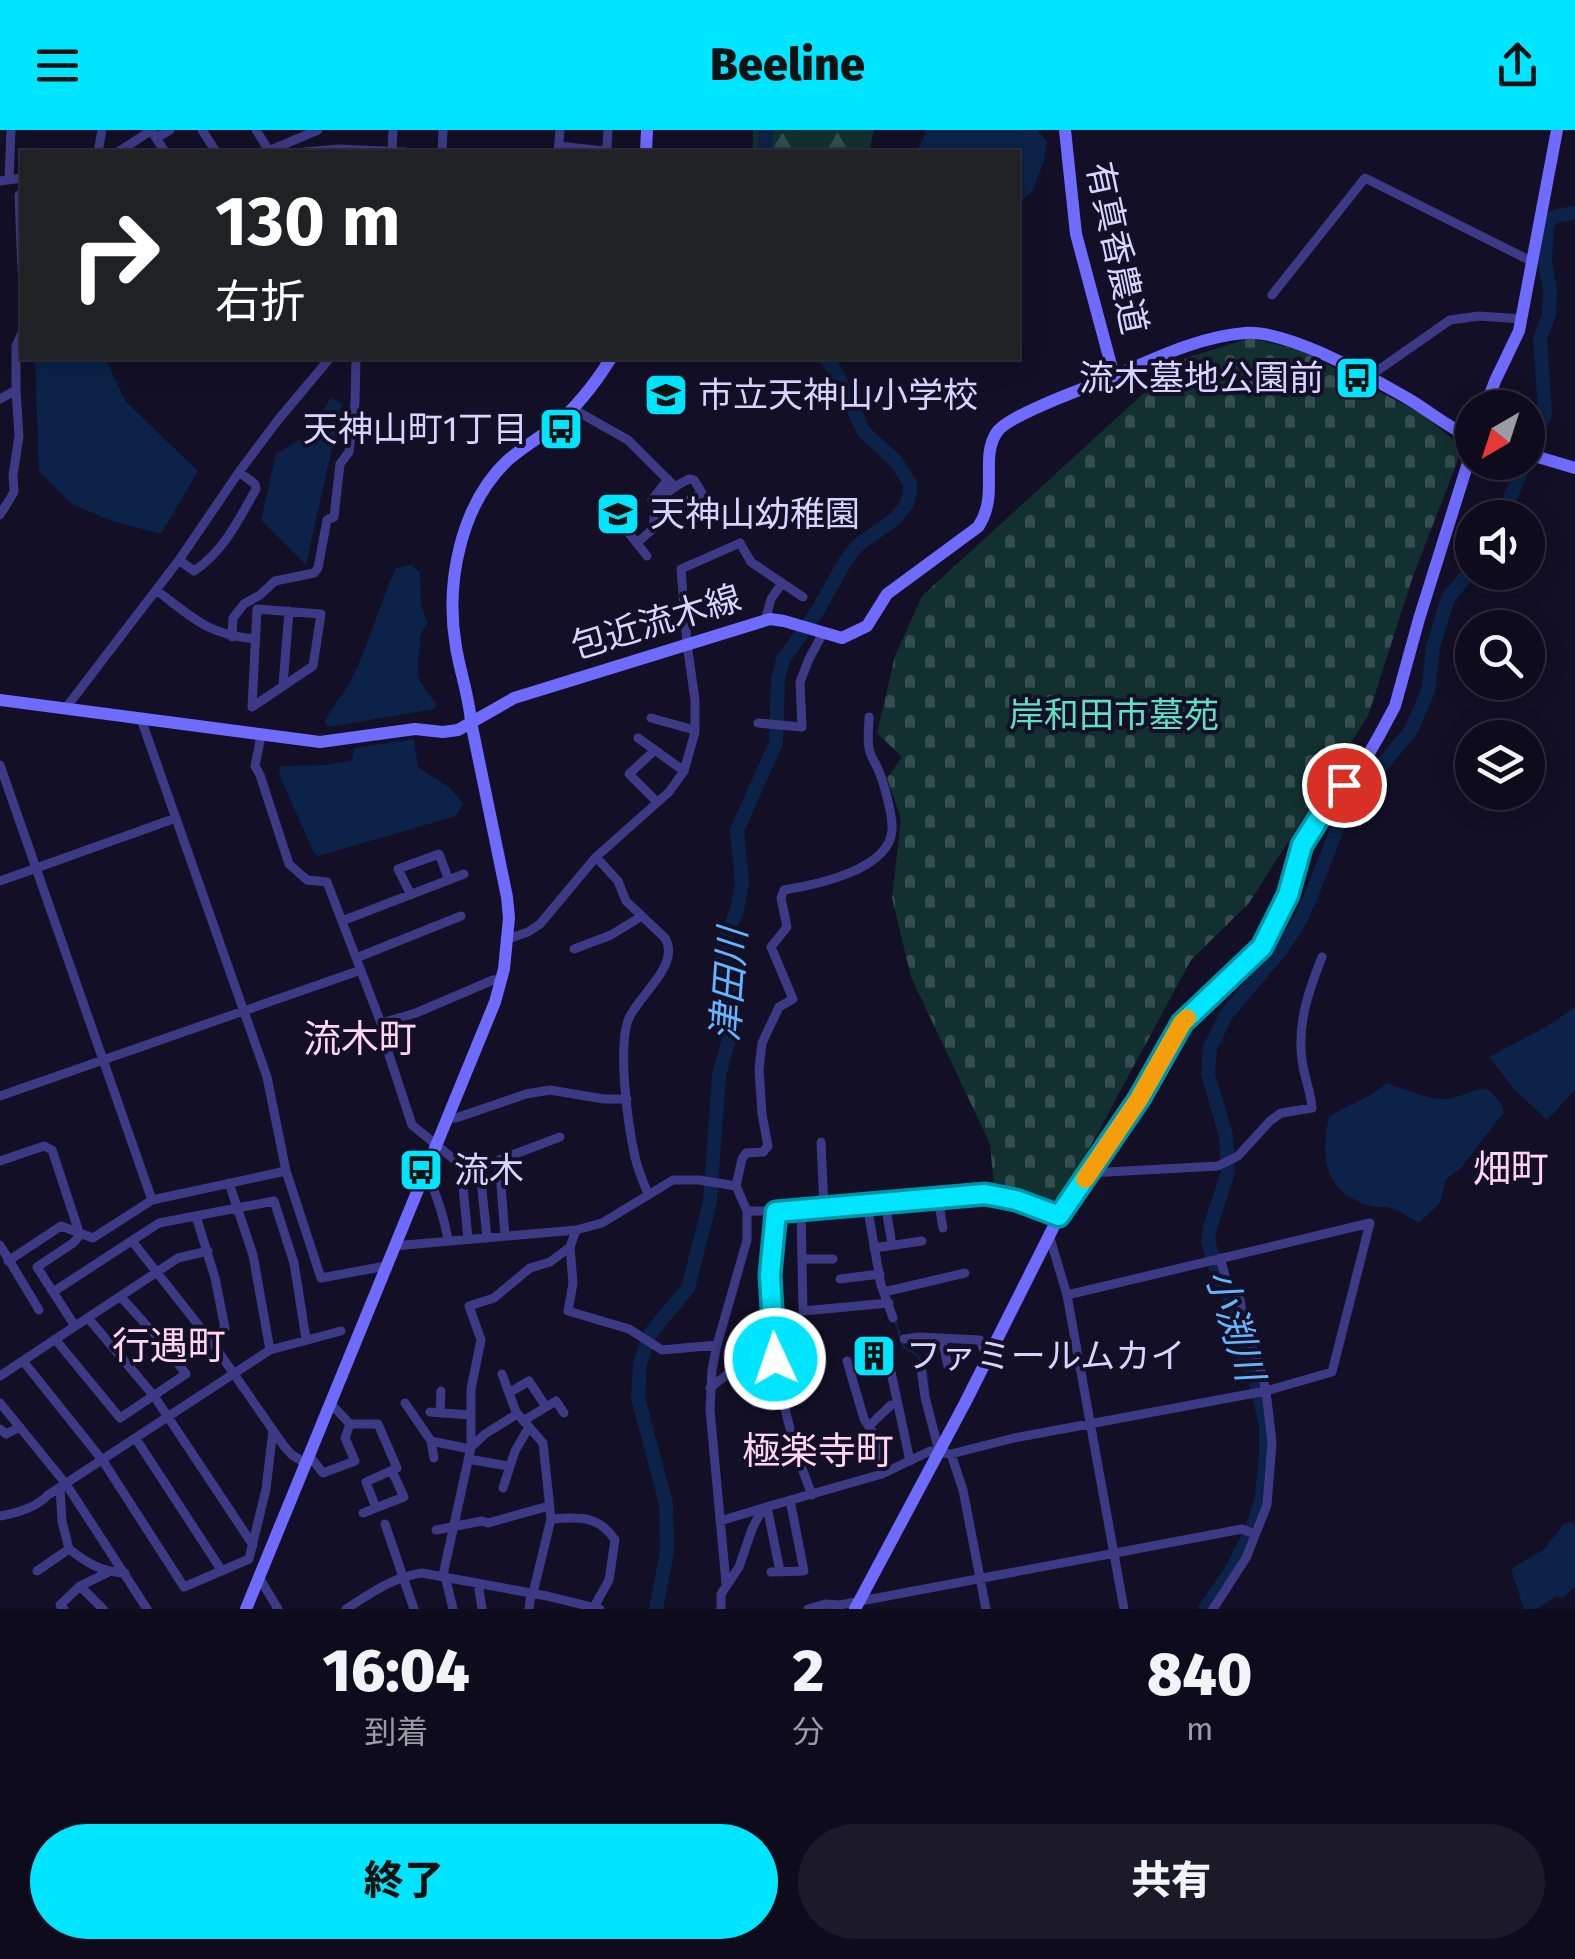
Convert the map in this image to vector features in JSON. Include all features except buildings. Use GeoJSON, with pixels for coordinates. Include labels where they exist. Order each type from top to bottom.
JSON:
{"type":"FeatureCollection","features":[{"type":"Feature","properties":{"kind":"street"},"geometry":{"type":"LineString","coordinates":[[12,130],[5,180],[20,197]]}},
{"type":"Feature","properties":{"kind":"street"},"geometry":{"type":"LineString","coordinates":[[128,150],[153,133],[170,130]]}},
{"type":"Feature","properties":{"kind":"street"},"geometry":{"type":"LineString","coordinates":[[558,149],[560,130]]}},
{"type":"Feature","properties":{"kind":"street","name":"有真香農道"},"geometry":{"type":"LineString","coordinates":[[1065,130],[1076,234],[1114,376]]}},
{"type":"Feature","properties":{"kind":"street"},"geometry":{"type":"LineString","coordinates":[[1492,390],[1522,319],[1558,130]]}},
{"type":"Feature","properties":{"kind":"street"},"geometry":{"type":"LineString","coordinates":[[272,150],[313,131]]}},
{"type":"Feature","properties":{"kind":"street"},"geometry":{"type":"LineString","coordinates":[[328,150],[357,150]]}},
{"type":"Feature","properties":{"kind":"street"},"geometry":{"type":"LineString","coordinates":[[1272,295],[1365,178],[1533,262]]}},
{"type":"Feature","properties":{"kind":"street"},"geometry":{"type":"LineString","coordinates":[[1367,378],[1450,320],[1479,316],[1522,319]]}},
{"type":"Feature","properties":{"kind":"street","name":"包近流木線"},"geometry":{"type":"LineString","coordinates":[[0,700],[320,742],[415,729],[458,730],[514,698],[765,621],[784,620],[842,638],[867,626],[887,594],[978,527],[990,501],[990,451],[998,430],[1050,402],[1202,341],[1247,333],[1302,345],[1455,428]]}},
{"type":"Feature","properties":{"kind":"street"},"geometry":{"type":"LineString","coordinates":[[0,515],[14,492],[19,436],[16,346],[20,337]]}},
{"type":"Feature","properties":{"kind":"street"},"geometry":{"type":"LineString","coordinates":[[65,708],[179,560],[278,420],[328,360]]}},
{"type":"Feature","properties":{"kind":"street"},"geometry":{"type":"LineString","coordinates":[[232,637],[233,618],[244,604],[275,580],[318,568],[327,520],[334,518],[340,464],[349,452],[356,360]]}},
{"type":"Feature","properties":{"kind":"street"},"geometry":{"type":"LineString","coordinates":[[246,1609],[495,1002],[501,979],[508,939],[506,896],[453,620],[456,570],[469,520],[494,475],[573,409],[611,360]]}},
{"type":"Feature","properties":{"kind":"street"},"geometry":{"type":"LineString","coordinates":[[0,399],[16,390]]}},
{"type":"Feature","properties":{"kind":"street"},"geometry":{"type":"LineString","coordinates":[[573,409],[628,440],[671,483]]}},
{"type":"Feature","properties":{"kind":"street"},"geometry":{"type":"LineString","coordinates":[[1545,459],[1575,468]]}},
{"type":"Feature","properties":{"kind":"street"},"geometry":{"type":"LineString","coordinates":[[179,560],[194,571],[226,540],[256,488],[239,472]]}},
{"type":"Feature","properties":{"kind":"street"},"geometry":{"type":"LineString","coordinates":[[637,544],[680,505],[702,493],[689,478],[671,483],[652,500]]}},
{"type":"Feature","properties":{"kind":"street"},"geometry":{"type":"LineString","coordinates":[[857,1604],[945,1453],[1059,1216],[1139,1099],[1182,1023],[1262,947],[1288,895],[1302,845],[1379,736],[1395,706],[1463,480]]}},
{"type":"Feature","properties":{"kind":"street"},"geometry":{"type":"LineString","coordinates":[[654,528],[656,504],[671,483]]}},
{"type":"Feature","properties":{"kind":"street"},"geometry":{"type":"LineString","coordinates":[[628,532],[648,556]]}},
{"type":"Feature","properties":{"kind":"street"},"geometry":{"type":"LineString","coordinates":[[508,939],[540,924],[596,857],[675,785],[684,770],[695,732],[680,570],[751,538]]}},
{"type":"Feature","properties":{"kind":"street"},"geometry":{"type":"LineString","coordinates":[[740,543],[752,562],[803,597]]}},
{"type":"Feature","properties":{"kind":"street"},"geometry":{"type":"LineString","coordinates":[[765,621],[771,599],[782,583]]}},
{"type":"Feature","properties":{"kind":"street"},"geometry":{"type":"LineString","coordinates":[[156,590],[202,625],[232,637],[256,639]]}},
{"type":"Feature","properties":{"kind":"street"},"geometry":{"type":"LineString","coordinates":[[252,707],[314,666],[321,614],[257,608],[252,707],[255,766],[289,864],[308,880],[327,882],[381,1023],[412,1124],[461,1164],[480,1170],[487,1238]]}},
{"type":"Feature","properties":{"kind":"street"},"geometry":{"type":"LineString","coordinates":[[283,685],[289,611]]}},
{"type":"Feature","properties":{"kind":"street"},"geometry":{"type":"LineString","coordinates":[[758,723],[802,727],[800,682],[820,632]]}},
{"type":"Feature","properties":{"kind":"street"},"geometry":{"type":"LineString","coordinates":[[726,1583],[710,1388],[717,1345],[747,1240],[747,1211],[736,1186],[742,1158],[746,1153],[763,1152],[768,1146],[759,1069],[762,1044],[778,1007],[794,999],[771,948],[786,927],[781,898],[784,890],[822,883],[861,868],[884,849],[892,834],[879,771],[869,748],[868,717]]}},
{"type":"Feature","properties":{"kind":"street"},"geometry":{"type":"LineString","coordinates":[[651,718],[695,732]]}},
{"type":"Feature","properties":{"kind":"street"},"geometry":{"type":"LineString","coordinates":[[141,719],[267,1077],[286,1171],[321,1278],[386,1266]]}},
{"type":"Feature","properties":{"kind":"street"},"geometry":{"type":"LineString","coordinates":[[638,738],[684,770]]}},
{"type":"Feature","properties":{"kind":"street"},"geometry":{"type":"LineString","coordinates":[[655,750],[629,774],[658,802]]}},
{"type":"Feature","properties":{"kind":"street"},"geometry":{"type":"LineString","coordinates":[[0,765],[152,1200]]}},
{"type":"Feature","properties":{"kind":"street"},"geometry":{"type":"LineString","coordinates":[[0,880],[176,818]]}},
{"type":"Feature","properties":{"kind":"street"},"geometry":{"type":"LineString","coordinates":[[411,895],[398,869],[439,854],[449,880]]}},
{"type":"Feature","properties":{"kind":"street"},"geometry":{"type":"LineString","coordinates":[[596,857],[618,881],[626,901],[669,944],[667,964],[628,1020],[625,1034],[635,1157],[648,1194]]}},
{"type":"Feature","properties":{"kind":"street"},"geometry":{"type":"LineString","coordinates":[[342,921],[464,874]]}},
{"type":"Feature","properties":{"kind":"street"},"geometry":{"type":"LineString","coordinates":[[356,958],[461,916]]}},
{"type":"Feature","properties":{"kind":"street"},"geometry":{"type":"LineString","coordinates":[[574,949],[612,935],[642,916]]}},
{"type":"Feature","properties":{"kind":"street"},"geometry":{"type":"LineString","coordinates":[[1089,1173],[1218,1166],[1238,1156],[1280,1113],[1312,1108],[1301,1041],[1308,994],[1322,957]]}},
{"type":"Feature","properties":{"kind":"street"},"geometry":{"type":"LineString","coordinates":[[0,1096],[361,970]]}},
{"type":"Feature","properties":{"kind":"street"},"geometry":{"type":"LineString","coordinates":[[381,1023],[501,979]]}},
{"type":"Feature","properties":{"kind":"street"},"geometry":{"type":"LineString","coordinates":[[447,1117],[456,1118],[526,1094],[550,1090],[628,1099]]}},
{"type":"Feature","properties":{"kind":"street"},"geometry":{"type":"LineString","coordinates":[[505,1236],[499,1160],[560,1137]]}},
{"type":"Feature","properties":{"kind":"street"},"geometry":{"type":"LineString","coordinates":[[821,1142],[824,1208]]}},
{"type":"Feature","properties":{"kind":"street"},"geometry":{"type":"LineString","coordinates":[[0,1161],[44,1146],[52,1150],[80,1235]]}},
{"type":"Feature","properties":{"kind":"street"},"geometry":{"type":"LineString","coordinates":[[5,1260],[60,1226],[92,1238],[152,1200],[286,1171]]}},
{"type":"Feature","properties":{"kind":"street"},"geometry":{"type":"LineString","coordinates":[[424,1172],[432,1184],[448,1240]]}},
{"type":"Feature","properties":{"kind":"street"},"geometry":{"type":"LineString","coordinates":[[462,1176],[468,1239]]}},
{"type":"Feature","properties":{"kind":"street"},"geometry":{"type":"LineString","coordinates":[[394,1246],[576,1230],[602,1224],[673,1180],[736,1186]]}},
{"type":"Feature","properties":{"kind":"street"},"geometry":{"type":"LineString","coordinates":[[229,1183],[253,1256],[270,1350]]}},
{"type":"Feature","properties":{"kind":"street"},"geometry":{"type":"LineString","coordinates":[[747,1211],[776,1212],[985,1194],[1016,1200],[1059,1216]]}},
{"type":"Feature","properties":{"kind":"street"},"geometry":{"type":"LineString","coordinates":[[483,1198],[502,1196]]}},
{"type":"Feature","properties":{"kind":"street"},"geometry":{"type":"LineString","coordinates":[[938,1198],[943,1228]]}},
{"type":"Feature","properties":{"kind":"street"},"geometry":{"type":"LineString","coordinates":[[54,1292],[160,1223],[274,1201],[294,1263],[306,1339]]}},
{"type":"Feature","properties":{"kind":"street"},"geometry":{"type":"LineString","coordinates":[[885,1203],[891,1238]]}},
{"type":"Feature","properties":{"kind":"street"},"geometry":{"type":"LineString","coordinates":[[867,1204],[893,1318]]}},
{"type":"Feature","properties":{"kind":"street"},"geometry":{"type":"LineString","coordinates":[[801,1210],[803,1311],[888,1303]]}},
{"type":"Feature","properties":{"kind":"street"},"geometry":{"type":"LineString","coordinates":[[776,1212],[770,1275],[775,1359],[796,1456],[812,1496]]}},
{"type":"Feature","properties":{"kind":"street"},"geometry":{"type":"LineString","coordinates":[[443,1216],[466,1215]]}},
{"type":"Feature","properties":{"kind":"street"},"geometry":{"type":"LineString","coordinates":[[196,1216],[225,1328],[211,1341]]}},
{"type":"Feature","properties":{"kind":"street"},"geometry":{"type":"LineString","coordinates":[[720,1521],[882,1474],[930,1452],[945,1453],[1266,1390],[1332,1372],[1370,1224],[1066,1295]]}},
{"type":"Feature","properties":{"kind":"street"},"geometry":{"type":"LineString","coordinates":[[576,1230],[570,1246],[573,1283],[568,1311],[629,1328],[662,1350],[717,1345]]}},
{"type":"Feature","properties":{"kind":"street"},"geometry":{"type":"LineString","coordinates":[[1050,1234],[1066,1295],[1124,1609]]}},
{"type":"Feature","properties":{"kind":"street"},"geometry":{"type":"LineString","coordinates":[[75,1326],[37,1267],[80,1235]]}},
{"type":"Feature","properties":{"kind":"street"},"geometry":{"type":"LineString","coordinates":[[132,1241],[211,1341],[292,1455],[306,1458],[323,1473],[354,1461],[345,1438],[350,1424]]}},
{"type":"Feature","properties":{"kind":"street"},"geometry":{"type":"LineString","coordinates":[[874,1248],[922,1241]]}},
{"type":"Feature","properties":{"kind":"street"},"geometry":{"type":"LineString","coordinates":[[0,1244],[5,1260],[39,1310]]}},
{"type":"Feature","properties":{"kind":"street"},"geometry":{"type":"LineString","coordinates":[[453,1609],[444,1575],[470,1452],[471,1389],[481,1340],[469,1306],[494,1298],[530,1268],[550,1262],[570,1246]]}},
{"type":"Feature","properties":{"kind":"street"},"geometry":{"type":"LineString","coordinates":[[0,1376],[178,1258],[208,1251]]}},
{"type":"Feature","properties":{"kind":"street"},"geometry":{"type":"LineString","coordinates":[[1213,1609],[1246,1558],[1267,1505],[1272,1443],[1259,1362],[1245,1331],[1240,1300],[1226,1279],[1220,1258]]}},
{"type":"Feature","properties":{"kind":"street"},"geometry":{"type":"LineString","coordinates":[[802,1259],[833,1259]]}},
{"type":"Feature","properties":{"kind":"street"},"geometry":{"type":"LineString","coordinates":[[884,1292],[965,1273]]}},
{"type":"Feature","properties":{"kind":"street"},"geometry":{"type":"LineString","coordinates":[[840,1279],[880,1274]]}},
{"type":"Feature","properties":{"kind":"street"},"geometry":{"type":"LineString","coordinates":[[55,1340],[120,1418],[186,1374],[121,1296]]}},
{"type":"Feature","properties":{"kind":"street"},"geometry":{"type":"LineString","coordinates":[[88,1318],[154,1396],[253,1545]]}},
{"type":"Feature","properties":{"kind":"street"},"geometry":{"type":"LineString","coordinates":[[0,1516],[44,1500],[270,1350],[341,1331]]}},
{"type":"Feature","properties":{"kind":"street"},"geometry":{"type":"LineString","coordinates":[[904,1339],[980,1340],[987,1359]]}},
{"type":"Feature","properties":{"kind":"street"},"geometry":{"type":"LineString","coordinates":[[942,1339],[948,1366]]}},
{"type":"Feature","properties":{"kind":"street"},"geometry":{"type":"LineString","coordinates":[[888,1358],[898,1385],[910,1460]]}},
{"type":"Feature","properties":{"kind":"street"},"geometry":{"type":"LineString","coordinates":[[847,1361],[864,1419],[877,1440],[882,1474]]}},
{"type":"Feature","properties":{"kind":"street"},"geometry":{"type":"LineString","coordinates":[[23,1362],[103,1460],[184,1587],[249,1559],[266,1489],[273,1430]]}},
{"type":"Feature","properties":{"kind":"street"},"geometry":{"type":"LineString","coordinates":[[921,1368],[925,1410],[935,1443],[945,1453],[963,1490],[986,1609]]}},
{"type":"Feature","properties":{"kind":"street"},"geometry":{"type":"LineString","coordinates":[[710,1388],[734,1370],[756,1403]]}},
{"type":"Feature","properties":{"kind":"street"},"geometry":{"type":"LineString","coordinates":[[502,1374],[523,1421],[543,1443],[551,1519],[529,1609]]}},
{"type":"Feature","properties":{"kind":"street"},"geometry":{"type":"LineString","coordinates":[[510,1392],[528,1381],[546,1407]]}},
{"type":"Feature","properties":{"kind":"street"},"geometry":{"type":"LineString","coordinates":[[441,1391],[435,1413],[470,1415]]}},
{"type":"Feature","properties":{"kind":"street"},"geometry":{"type":"LineString","coordinates":[[470,1452],[485,1434],[523,1421],[556,1401],[564,1413]]}},
{"type":"Feature","properties":{"kind":"street"},"geometry":{"type":"LineString","coordinates":[[329,1402],[350,1424],[378,1424],[397,1468],[366,1482],[376,1508]]}},
{"type":"Feature","properties":{"kind":"street"},"geometry":{"type":"LineString","coordinates":[[0,1403],[125,1572],[147,1609]]}},
{"type":"Feature","properties":{"kind":"street"},"geometry":{"type":"LineString","coordinates":[[405,1403],[430,1441],[434,1458]]}},
{"type":"Feature","properties":{"kind":"street"},"geometry":{"type":"LineString","coordinates":[[869,1426],[891,1405]]}},
{"type":"Feature","properties":{"kind":"street"},"geometry":{"type":"LineString","coordinates":[[503,1488],[523,1421]]}},
{"type":"Feature","properties":{"kind":"street"},"geometry":{"type":"LineString","coordinates":[[2,1434],[20,1426]]}},
{"type":"Feature","properties":{"kind":"street"},"geometry":{"type":"LineString","coordinates":[[136,1439],[222,1571]]}},
{"type":"Feature","properties":{"kind":"street"},"geometry":{"type":"LineString","coordinates":[[430,1441],[508,1466]]}},
{"type":"Feature","properties":{"kind":"street"},"geometry":{"type":"LineString","coordinates":[[363,1513],[404,1497],[392,1471]]}},
{"type":"Feature","properties":{"kind":"street"},"geometry":{"type":"LineString","coordinates":[[62,1486],[62,1522],[68,1548],[94,1566],[125,1572]]}},
{"type":"Feature","properties":{"kind":"street"},"geometry":{"type":"LineString","coordinates":[[765,1508],[776,1572],[804,1571],[790,1500]]}},
{"type":"Feature","properties":{"kind":"street"},"geometry":{"type":"LineString","coordinates":[[436,1530],[454,1524],[488,1524],[550,1506]]}},
{"type":"Feature","properties":{"kind":"street"},"geometry":{"type":"LineString","coordinates":[[721,1609],[720,1594],[739,1567],[752,1529],[765,1508]]}},
{"type":"Feature","properties":{"kind":"street"},"geometry":{"type":"LineString","coordinates":[[346,1609],[387,1584],[422,1572],[597,1608],[609,1580],[616,1540],[600,1523],[584,1517],[551,1519]]}},
{"type":"Feature","properties":{"kind":"street"},"geometry":{"type":"LineString","coordinates":[[385,1524],[414,1609]]}},
{"type":"Feature","properties":{"kind":"street"},"geometry":{"type":"LineString","coordinates":[[808,1609],[857,1604],[1242,1529],[1255,1534]]}},
{"type":"Feature","properties":{"kind":"street"},"geometry":{"type":"LineString","coordinates":[[37,1571],[68,1548]]}},
{"type":"Feature","properties":{"kind":"street"},"geometry":{"type":"LineString","coordinates":[[64,1609],[60,1605],[80,1586],[110,1572]]}},
{"type":"Feature","properties":{"kind":"street"},"geometry":{"type":"LineString","coordinates":[[259,1577],[278,1609]]}},
{"type":"Feature","properties":{"kind":"street"},"geometry":{"type":"LineString","coordinates":[[478,1583],[482,1609]]}},
{"type":"Feature","properties":{"kind":"street"},"geometry":{"type":"LineString","coordinates":[[80,1586],[101,1608]]}},
{"type":"Feature","properties":{"kind":"green space"},"geometry":{"type":"Polygon","coordinates":[[[753,130],[874,130],[869,150],[753,150],[753,130]]]}},
{"type":"Feature","properties":{"kind":"green space","name":"岸和田市墓苑"},"geometry":{"type":"Polygon","coordinates":[[[1250,338],[1300,350],[1422,414],[1455,441],[1455,468],[1412,579],[1368,716],[1249,903],[1191,960],[1069,1186],[1050,1203],[994,1187],[990,1144],[911,977],[892,898],[901,819],[887,778],[902,757],[877,733],[895,656],[922,596],[1180,360],[1250,338]]]}},
{"type":"Feature","properties":{"kind":"water"},"geometry":{"type":"Polygon","coordinates":[[[924,130],[1037,130],[1047,141],[1032,192],[1020,201],[1020,150],[917,150],[924,130]]]}},
{"type":"Feature","properties":{"kind":"water"},"geometry":{"type":"Polygon","coordinates":[[[35,360],[106,360],[126,402],[198,471],[161,534],[112,521],[72,504],[39,471],[35,360]]]}},
{"type":"Feature","properties":{"kind":"water"},"geometry":{"type":"Polygon","coordinates":[[[330,398],[342,403],[306,565],[261,520],[276,454],[313,432],[330,398]]]}},
{"type":"Feature","properties":{"kind":"water"},"geometry":{"type":"Polygon","coordinates":[[[411,565],[420,572],[421,606],[428,623],[420,637],[418,675],[436,704],[435,709],[328,727],[325,721],[354,673],[396,568],[411,565]]]}},
{"type":"Feature","properties":{"kind":"water"},"geometry":{"type":"Polygon","coordinates":[[[414,739],[418,767],[450,788],[463,804],[456,816],[318,856],[314,853],[279,774],[281,766],[352,760],[354,748],[414,739]]]}},
{"type":"Feature","properties":{"kind":"water"},"geometry":{"type":"Polygon","coordinates":[[[1575,1007],[1575,1090],[1547,1120],[1514,1089],[1489,1057],[1575,1007]]]}},
{"type":"Feature","properties":{"kind":"water"},"geometry":{"type":"Polygon","coordinates":[[[1386,1083],[1440,1099],[1485,1089],[1497,1098],[1504,1112],[1461,1168],[1446,1179],[1440,1203],[1419,1223],[1395,1209],[1353,1199],[1334,1182],[1326,1159],[1329,1117],[1386,1083]]]}},
{"type":"Feature","properties":{"kind":"water"},"geometry":{"type":"Polygon","coordinates":[[[1563,1525],[1575,1525],[1575,1586],[1563,1598],[1556,1596],[1537,1609],[1524,1609],[1511,1569],[1543,1550],[1563,1525]]]}},
{"type":"Feature","properties":{"kind":"waterway","name":"津田川"},"geometry":{"type":"LineString","coordinates":[[765,150],[766,130]]}},
{"type":"Feature","properties":{"kind":"waterway","name":"小渕川"},"geometry":{"type":"LineString","coordinates":[[1543,390],[1540,339],[1549,314],[1547,226],[1556,216],[1575,213]]}},
{"type":"Feature","properties":{"kind":"waterway","name":"津田川"},"geometry":{"type":"LineString","coordinates":[[656,1609],[667,1552],[666,1504],[638,1398],[640,1364],[650,1334],[688,1288],[710,1202],[719,1075],[733,1025],[732,999],[723,961],[724,944],[742,883],[737,830],[776,743],[778,679],[783,660],[846,560],[858,545],[895,519],[907,504],[910,492],[910,484],[896,461],[864,432],[827,360]]}},
{"type":"Feature","properties":{"kind":"waterway","name":"小渕川"},"geometry":{"type":"LineString","coordinates":[[1509,500],[1518,480]]}},
{"type":"Feature","properties":{"kind":"waterway","name":"小渕川"},"geometry":{"type":"LineString","coordinates":[[1205,1609],[1232,1569],[1252,1529],[1262,1497],[1266,1453],[1266,1426],[1255,1378],[1240,1349],[1231,1301],[1208,1241],[1228,1172],[1226,1136],[1208,1074],[1210,1048],[1226,1015],[1281,950],[1299,922],[1339,824],[1353,801],[1411,730],[1428,691],[1433,647],[1448,598],[1455,590]]}},
{"type":"Feature","properties":{"kind":"waterway"},"geometry":{"type":"LineString","coordinates":[[896,1323],[904,1347],[917,1355],[926,1369],[929,1393]]}},
{"type":"Feature","properties":{"kind":"slow traffic"},"geometry":{"type":"LineString","coordinates":[[1085,1179],[1187,1018]]}},
{"type":"Feature","properties":{"kind":"place","name":"流木墓地公園前"},"geometry":{"type":"Point","coordinates":[1357,378]}},
{"type":"Feature","properties":{"kind":"place","name":"市立天神山小学校"},"geometry":{"type":"Point","coordinates":[666,395]}},
{"type":"Feature","properties":{"kind":"place","name":"天神山町1丁目"},"geometry":{"type":"Point","coordinates":[561,429]}},
{"type":"Feature","properties":{"kind":"place","name":"天神山幼稚園"},"geometry":{"type":"Point","coordinates":[618,514]}},
{"type":"Feature","properties":{"kind":"place","name":"流木"},"geometry":{"type":"Point","coordinates":[421,1170]}},
{"type":"Feature","properties":{"kind":"place","name":"ファミールムカイ"},"geometry":{"type":"Point","coordinates":[874,1356]}},
{"type":"Feature","properties":{"kind":"district","name":"流木町"},"geometry":{"type":"Point","coordinates":[360,1039]}},
{"type":"Feature","properties":{"kind":"district","name":"畑町"},"geometry":{"type":"Point","coordinates":[1511,1169]}},
{"type":"Feature","properties":{"kind":"district","name":"行遇町"},"geometry":{"type":"Point","coordinates":[169,1346]}},
{"type":"Feature","properties":{"kind":"district","name":"極楽寺町"},"geometry":{"type":"Point","coordinates":[818,1451]}},
{"type":"Feature","properties":{"kind":"route"},"geometry":{"type":"LineString","coordinates":[[775,1359],[770,1275],[776,1212],[985,1194],[1016,1200],[1059,1216],[1139,1099],[1182,1023],[1262,947],[1288,895],[1302,845],[1344,785]]}}]}
